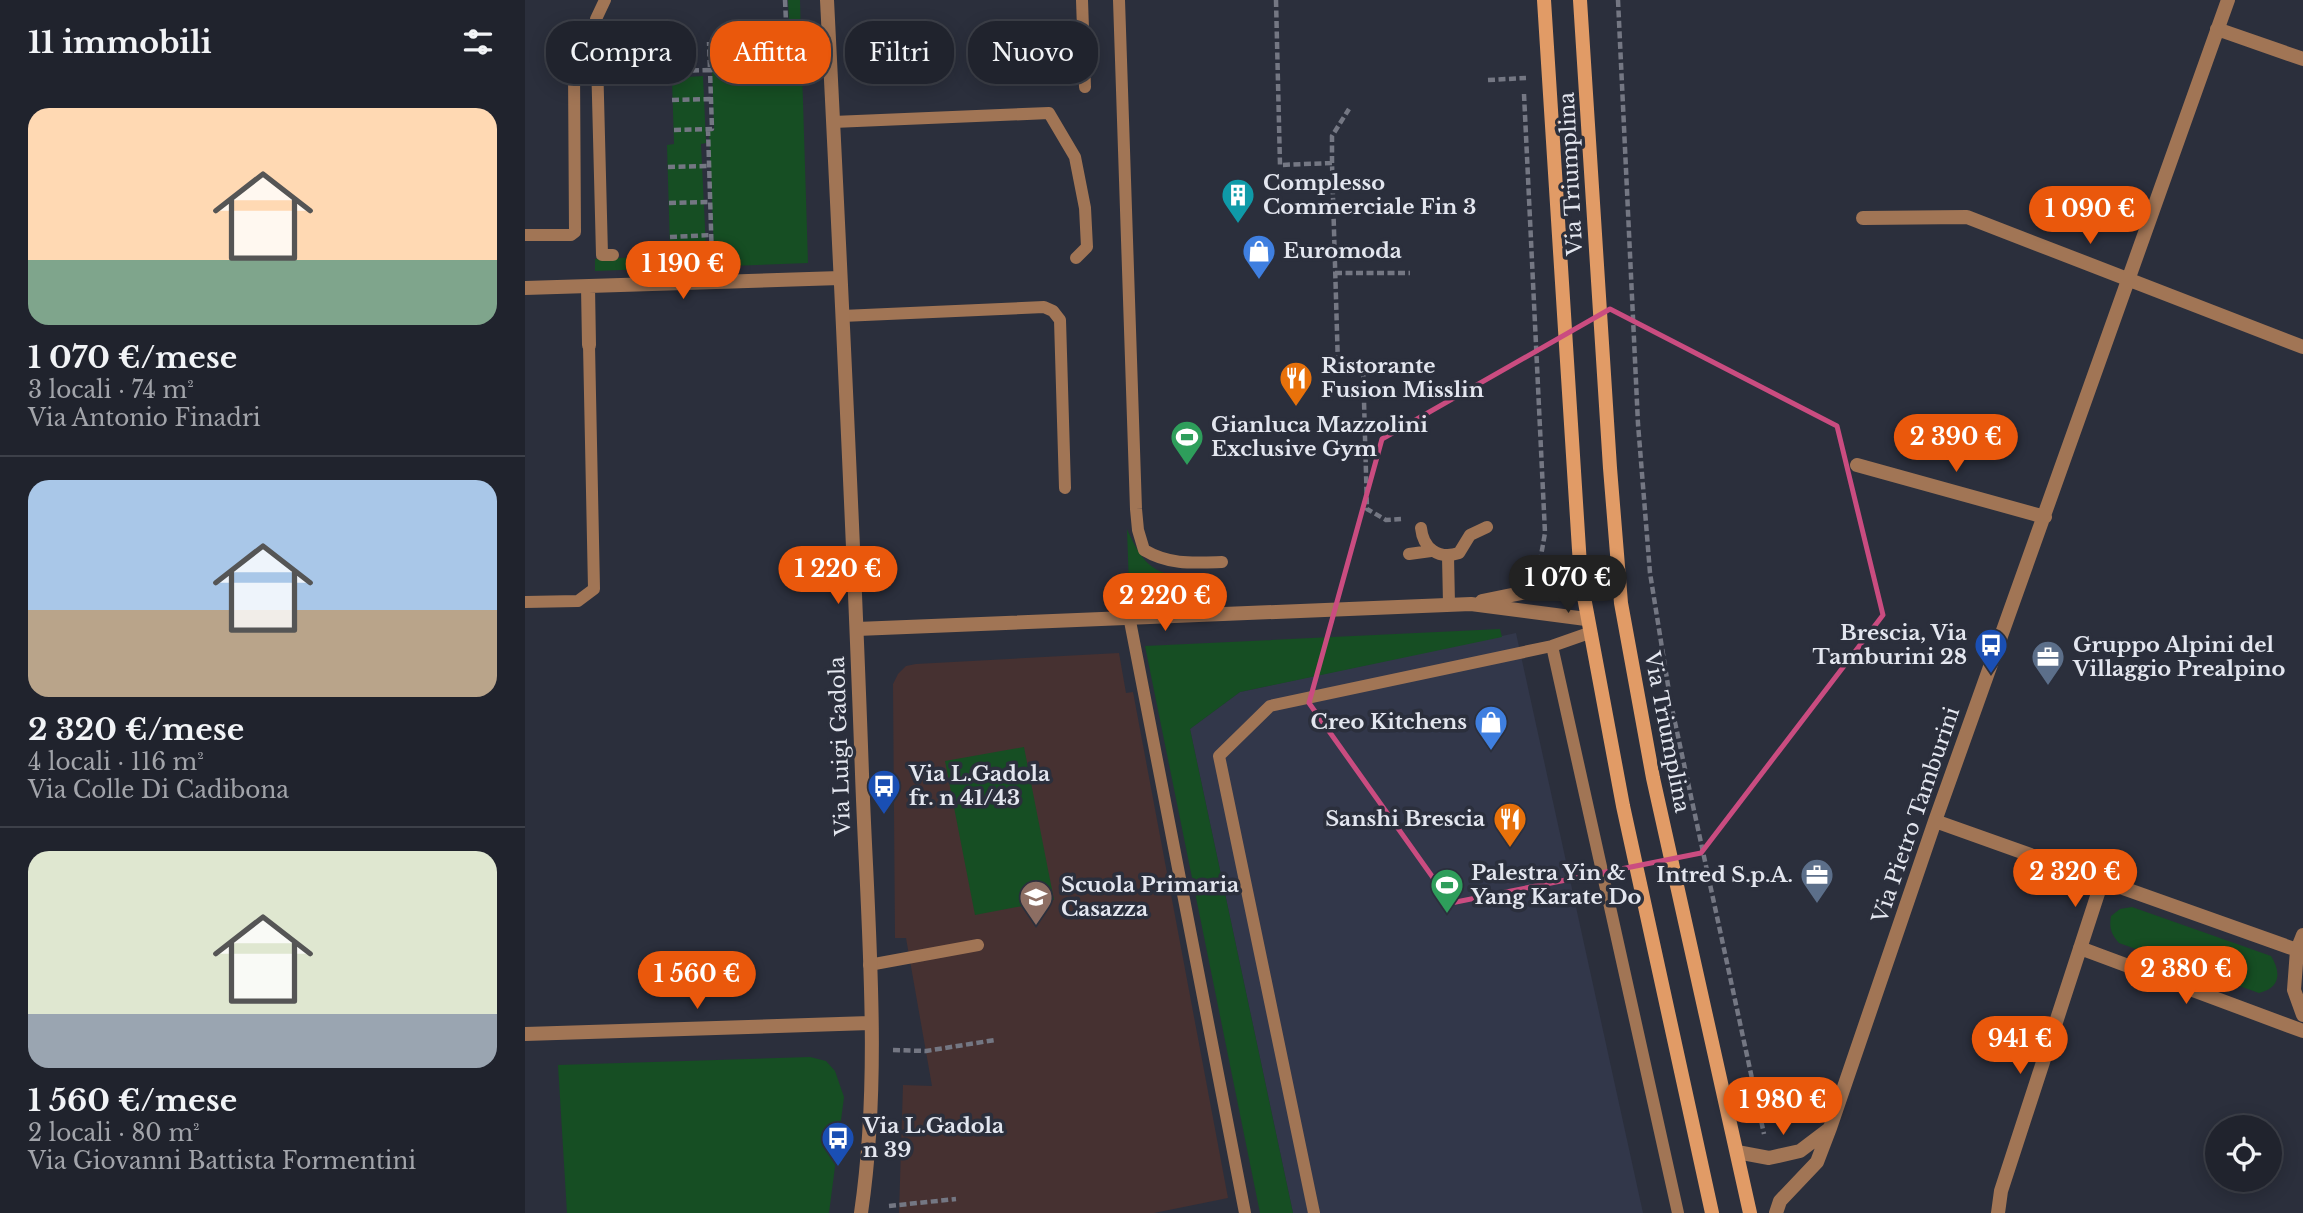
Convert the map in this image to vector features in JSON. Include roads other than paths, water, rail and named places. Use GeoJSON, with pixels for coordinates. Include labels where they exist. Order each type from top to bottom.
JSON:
{"type":"FeatureCollection","features":[{"type":"Feature","properties":{"kind":"main road","name":"Via Triumplina"},"geometry":{"type":"LineString","coordinates":[[1544,0],[1581,582],[1623,806],[1712,1213]]}},
{"type":"Feature","properties":{"kind":"main road","name":"Via Triumplina"},"geometry":{"type":"LineString","coordinates":[[1580,0],[1609,468],[1621,603],[1653,778],[1750,1213]]}},
{"type":"Feature","properties":{"kind":"street","name":"Via Luigi Gadola"},"geometry":{"type":"LineString","coordinates":[[827,0],[857,629],[869,965],[870,1112],[861,1213]]}},
{"type":"Feature","properties":{"kind":"street","name":"Via Pietro Tamburini"},"geometry":{"type":"LineString","coordinates":[[1776,1213],[1780,1201],[1817,1162],[1830,1128],[1935,821],[2228,0]]}},
{"type":"Feature","properties":{"kind":"street"},"geometry":{"type":"LineString","coordinates":[[2217,29],[2303,60]]}},
{"type":"Feature","properties":{"kind":"street"},"geometry":{"type":"LineString","coordinates":[[1863,218],[1967,217],[2303,347]]}},
{"type":"Feature","properties":{"kind":"street"},"geometry":{"type":"LineString","coordinates":[[525,288],[840,278]]}},
{"type":"Feature","properties":{"kind":"street"},"geometry":{"type":"LineString","coordinates":[[588,287],[589,345]]}},
{"type":"Feature","properties":{"kind":"street"},"geometry":{"type":"LineString","coordinates":[[1857,465],[2045,517]]}},
{"type":"Feature","properties":{"kind":"street"},"geometry":{"type":"LineString","coordinates":[[1471,604],[1581,582]]}},
{"type":"Feature","properties":{"kind":"street"},"geometry":{"type":"LineString","coordinates":[[857,629],[1449,604],[1471,604],[1588,626]]}},
{"type":"Feature","properties":{"kind":"street"},"geometry":{"type":"LineString","coordinates":[[1935,821],[2297,950]]}},
{"type":"Feature","properties":{"kind":"street"},"geometry":{"type":"LineString","coordinates":[[1998,1213],[2001,1191],[2102,881]]}},
{"type":"Feature","properties":{"kind":"street"},"geometry":{"type":"LineString","coordinates":[[2303,935],[2297,950],[2294,990],[2303,1015]]}},
{"type":"Feature","properties":{"kind":"street"},"geometry":{"type":"LineString","coordinates":[[2080,948],[2303,1031]]}},
{"type":"Feature","properties":{"kind":"street"},"geometry":{"type":"LineString","coordinates":[[525,1034],[870,1023]]}},
{"type":"Feature","properties":{"kind":"street"},"geometry":{"type":"LineString","coordinates":[[1737,1152],[1769,1158],[1800,1151],[1830,1128]]}},
{"type":"Feature","properties":{"kind":"lane"},"geometry":{"type":"LineString","coordinates":[[605,0],[596,19],[602,256],[613,255]]}},
{"type":"Feature","properties":{"kind":"lane"},"geometry":{"type":"LineString","coordinates":[[1082,0],[1085,87]]}},
{"type":"Feature","properties":{"kind":"lane"},"geometry":{"type":"LineString","coordinates":[[1119,0],[1138,530],[1144,550],[1162,560],[1222,562]]}},
{"type":"Feature","properties":{"kind":"lane"},"geometry":{"type":"LineString","coordinates":[[525,235],[571,235],[575,232],[574,84]]}},
{"type":"Feature","properties":{"kind":"lane"},"geometry":{"type":"LineString","coordinates":[[833,122],[1049,113],[1075,157],[1085,208],[1087,247],[1076,258]]}},
{"type":"Feature","properties":{"kind":"lane"},"geometry":{"type":"LineString","coordinates":[[842,316],[1044,307],[1053,311],[1059,320],[1065,488]]}},
{"type":"Feature","properties":{"kind":"lane"},"geometry":{"type":"LineString","coordinates":[[525,602],[578,601],[594,589],[589,345]]}},
{"type":"Feature","properties":{"kind":"lane"},"geometry":{"type":"LineString","coordinates":[[1409,554],[1431,551],[1448,556],[1458,553],[1470,535],[1487,527]]}},
{"type":"Feature","properties":{"kind":"lane"},"geometry":{"type":"LineString","coordinates":[[1421,528],[1422,536],[1431,551]]}},
{"type":"Feature","properties":{"kind":"lane"},"geometry":{"type":"LineString","coordinates":[[1448,556],[1449,604]]}},
{"type":"Feature","properties":{"kind":"lane"},"geometry":{"type":"LineString","coordinates":[[1129,617],[1245,1213]]}},
{"type":"Feature","properties":{"kind":"lane"},"geometry":{"type":"LineString","coordinates":[[1314,1213],[1219,756],[1270,706],[1552,646],[1588,626]]}},
{"type":"Feature","properties":{"kind":"lane"},"geometry":{"type":"LineString","coordinates":[[1552,646],[1678,1213]]}},
{"type":"Feature","properties":{"kind":"lane"},"geometry":{"type":"LineString","coordinates":[[869,965],[978,945]]}},
{"type":"Feature","properties":{"kind":"place","name":"Complesso Commerciale Fin 3"},"geometry":{"type":"Point","coordinates":[1238,225]}},
{"type":"Feature","properties":{"kind":"place","name":"Euromoda"},"geometry":{"type":"Point","coordinates":[1259,281]}},
{"type":"Feature","properties":{"kind":"place","name":"Ristorante Fusion Misslin"},"geometry":{"type":"Point","coordinates":[1296,408]}},
{"type":"Feature","properties":{"kind":"place","name":"Gianluca Mazzolini Exclusive Gym"},"geometry":{"type":"Point","coordinates":[1187,467]}},
{"type":"Feature","properties":{"kind":"place","name":"Brescia, Via Tamburini 28"},"geometry":{"type":"Point","coordinates":[1991,675]}},
{"type":"Feature","properties":{"kind":"place","name":"Gruppo Alpini del Villaggio Prealpino"},"geometry":{"type":"Point","coordinates":[2048,687]}},
{"type":"Feature","properties":{"kind":"place","name":"Creo Kitchens"},"geometry":{"type":"Point","coordinates":[1491,752]}},
{"type":"Feature","properties":{"kind":"place","name":"Via L.Gadola fr. n 41/43"},"geometry":{"type":"Point","coordinates":[884,816]}},
{"type":"Feature","properties":{"kind":"place","name":"Sanshi Brescia"},"geometry":{"type":"Point","coordinates":[1510,849]}},
{"type":"Feature","properties":{"kind":"place","name":"Intred S.p.A."},"geometry":{"type":"Point","coordinates":[1817,905]}},
{"type":"Feature","properties":{"kind":"place","name":"Palestra Yin & Yang Karate Do"},"geometry":{"type":"Point","coordinates":[1447,915]}},
{"type":"Feature","properties":{"kind":"place","name":"Scuola Primaria Casazza"},"geometry":{"type":"Point","coordinates":[1036,927]}},
{"type":"Feature","properties":{"kind":"place","name":"Via L.Gadola n 39"},"geometry":{"type":"Point","coordinates":[838,1168]}}]}
